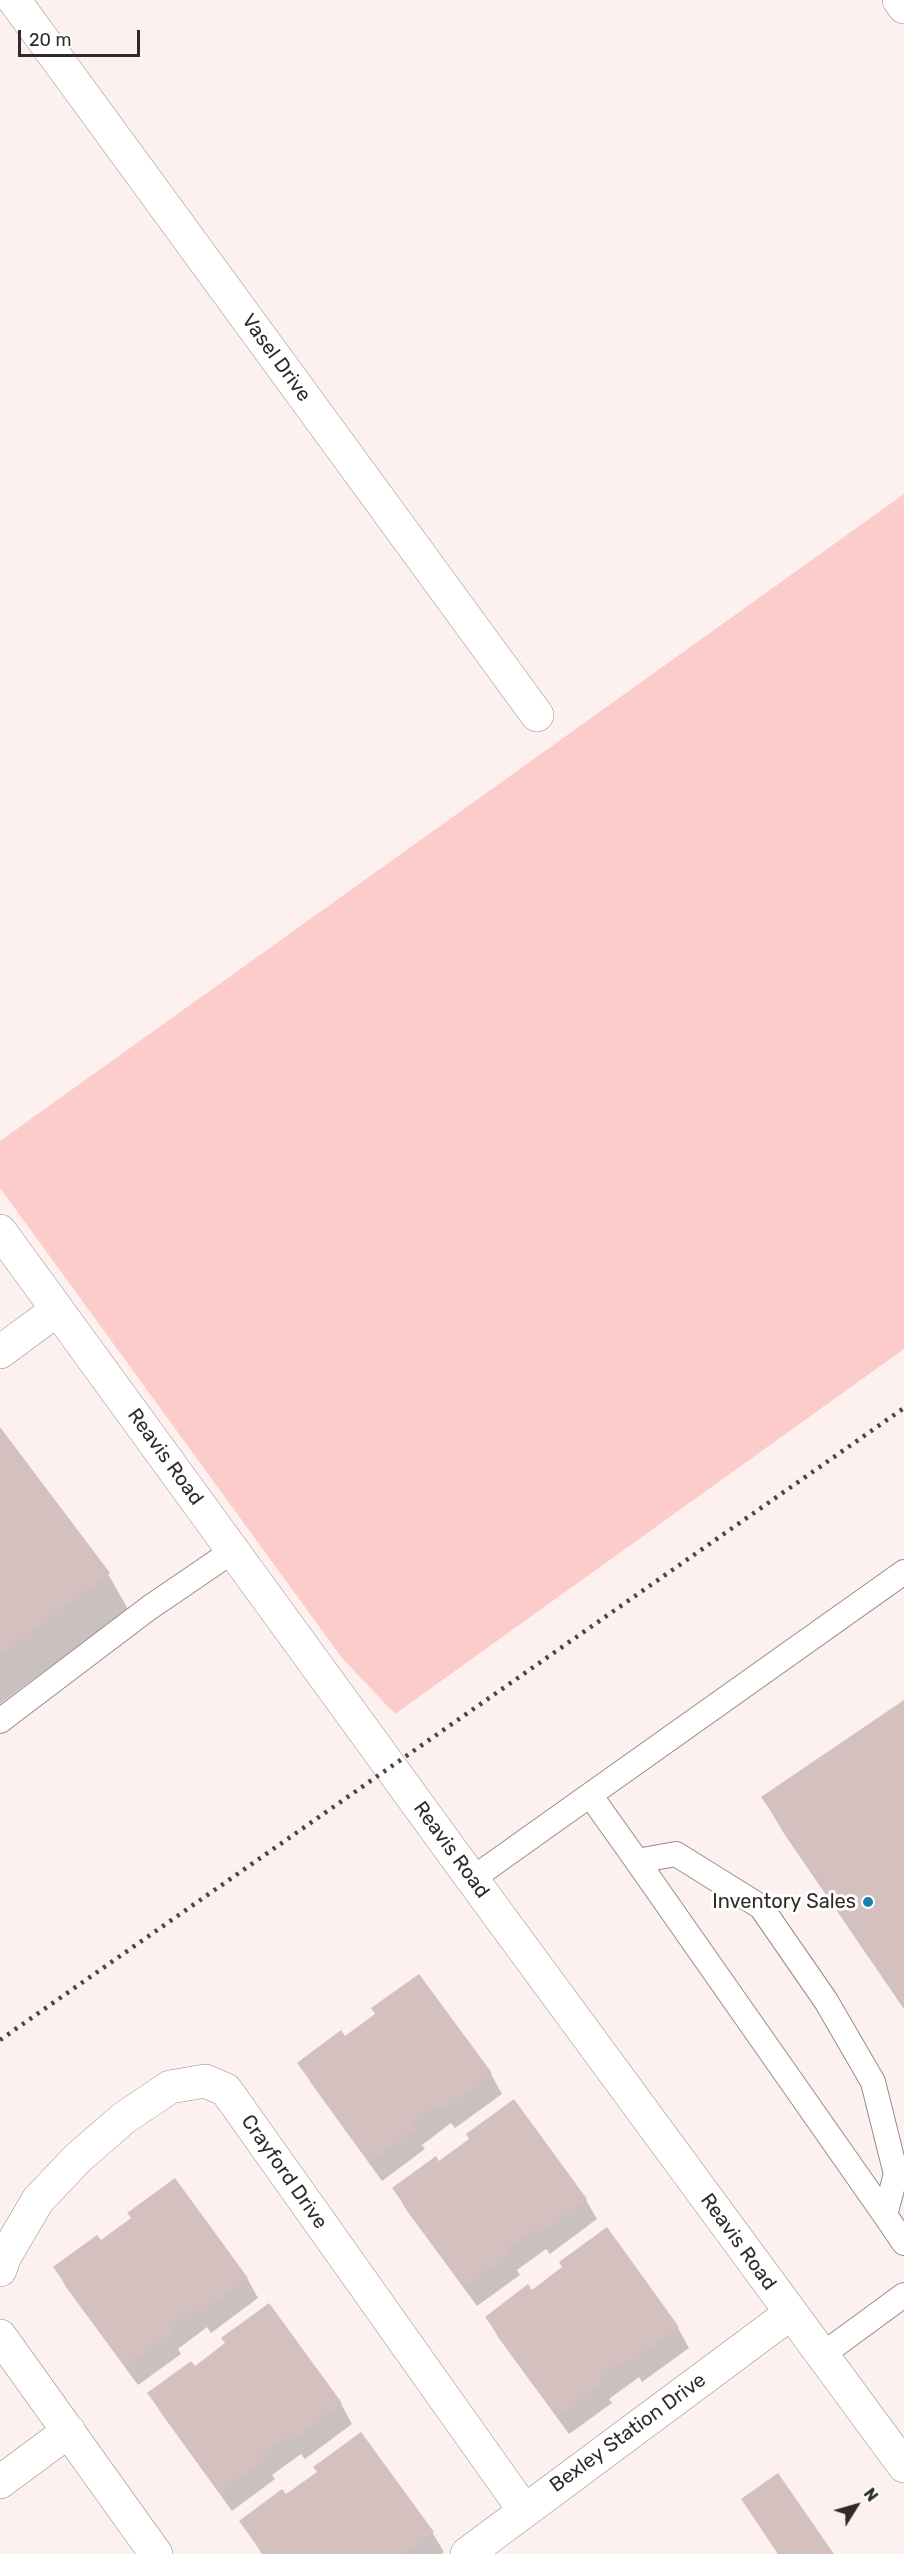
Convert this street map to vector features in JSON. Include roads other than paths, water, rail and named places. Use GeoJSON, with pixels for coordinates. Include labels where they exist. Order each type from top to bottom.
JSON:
{"type":"FeatureCollection","features":[{"type":"Feature","properties":{"kind":"street","name":"Vasel Drive"},"geometry":{"type":"LineString","coordinates":[[14,0],[537,715]]}},
{"type":"Feature","properties":{"kind":"street"},"geometry":{"type":"LineString","coordinates":[[899,0],[904,7]]}},
{"type":"Feature","properties":{"kind":"street","name":"Reavis Road"},"geometry":{"type":"LineString","coordinates":[[0,1231],[472,1879],[904,2466]]}},
{"type":"Feature","properties":{"kind":"street"},"geometry":{"type":"LineString","coordinates":[[0,1352],[57,1310]]}},
{"type":"Feature","properties":{"kind":"street","name":"Crayford Drive"},"geometry":{"type":"LineString","coordinates":[[0,2270],[5,2256],[38,2200],[78,2158],[124,2118],[170,2087],[206,2081],[226,2090],[524,2510]]}},
{"type":"Feature","properties":{"kind":"street","name":"Bexley Station Drive"},"geometry":{"type":"LineString","coordinates":[[467,2554],[790,2313]]}},
{"type":"Feature","properties":{"kind":"street"},"geometry":{"type":"LineString","coordinates":[[0,2336],[156,2554]]}},
{"type":"Feature","properties":{"kind":"street"},"geometry":{"type":"LineString","coordinates":[[0,2482],[69,2431]]}},
{"type":"Feature","properties":{"kind":"lane"},"geometry":{"type":"LineString","coordinates":[[0,1721],[149,1608],[234,1550]]}},
{"type":"Feature","properties":{"kind":"lane"},"geometry":{"type":"LineString","coordinates":[[472,1879],[904,1572]]}},
{"type":"Feature","properties":{"kind":"lane"},"geometry":{"type":"LineString","coordinates":[[590,1795],[904,2243]]}},
{"type":"Feature","properties":{"kind":"lane"},"geometry":{"type":"LineString","coordinates":[[637,1861],[676,1854],[761,1907],[826,2001],[873,2082],[896,2174],[885,2215]]}},
{"type":"Feature","properties":{"kind":"lane"},"geometry":{"type":"LineString","coordinates":[[822,2355],[904,2295]]}},
{"type":"Feature","properties":{"kind":"railway"},"geometry":{"type":"LineString","coordinates":[[0,2040],[904,1408]]}},
{"type":"Feature","properties":{"kind":"place","name":"Inventory Sales"},"geometry":{"type":"Point","coordinates":[868,1902]}}]}
